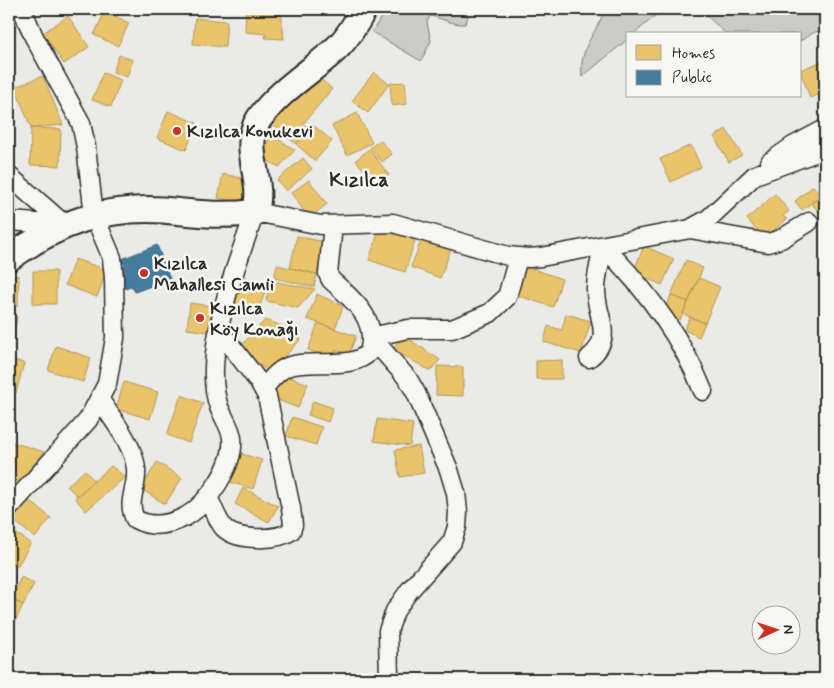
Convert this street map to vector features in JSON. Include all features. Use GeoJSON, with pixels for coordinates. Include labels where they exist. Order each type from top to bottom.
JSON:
{"type":"FeatureCollection","features":[{"type":"Feature","properties":{"kind":"street"},"geometry":{"type":"LineString","coordinates":[[9,508],[88,420],[100,400],[111,368],[115,338],[114,278],[107,244],[94,214],[86,147],[81,124],[34,37],[22,9]]}},
{"type":"Feature","properties":{"kind":"street"},"geometry":{"type":"LineString","coordinates":[[100,400],[126,440],[136,466],[130,504],[135,519],[143,524],[158,525],[169,523],[194,511],[208,497],[223,474],[232,438],[217,398],[214,379],[219,330],[229,289],[260,200],[259,183],[252,157],[253,134],[258,120],[292,85],[339,46],[355,26],[364,9]]}},
{"type":"Feature","properties":{"kind":"street"},"geometry":{"type":"LineString","coordinates":[[9,258],[66,225],[94,214],[161,210],[231,216],[255,212],[333,226],[393,223],[518,258],[541,257],[690,229],[708,219],[755,175],[786,150],[825,129]]}},
{"type":"Feature","properties":{"kind":"street"},"geometry":{"type":"LineString","coordinates":[[755,175],[825,149]]}},
{"type":"Feature","properties":{"kind":"street"},"geometry":{"type":"LineString","coordinates":[[9,176],[66,225]]}},
{"type":"Feature","properties":{"kind":"street"},"geometry":{"type":"LineString","coordinates":[[9,221],[66,225]]}},
{"type":"Feature","properties":{"kind":"street"},"geometry":{"type":"LineString","coordinates":[[690,229],[768,243],[781,239],[809,222]]}},
{"type":"Feature","properties":{"kind":"street"},"geometry":{"type":"LineString","coordinates":[[264,388],[282,370],[288,367],[311,362],[357,361],[369,352],[371,337],[362,308],[331,280],[328,274],[333,226]]}},
{"type":"Feature","properties":{"kind":"street"},"geometry":{"type":"LineString","coordinates":[[589,358],[597,352],[603,334],[596,288],[603,246]]}},
{"type":"Feature","properties":{"kind":"street"},"geometry":{"type":"LineString","coordinates":[[603,246],[650,297],[692,362],[704,391]]}},
{"type":"Feature","properties":{"kind":"street"},"geometry":{"type":"LineString","coordinates":[[371,337],[408,329],[452,329],[490,313],[507,297],[518,258]]}},
{"type":"Feature","properties":{"kind":"street"},"geometry":{"type":"LineString","coordinates":[[208,497],[220,522],[228,532],[236,535],[269,539],[291,531],[293,525],[291,508],[264,388],[219,330]]}},
{"type":"Feature","properties":{"kind":"street"},"geometry":{"type":"LineString","coordinates":[[371,337],[408,379],[416,393],[449,470],[456,493],[458,512],[452,542],[409,591],[395,612],[388,631],[389,679]]}},
{"type":"Feature","properties":{"kind":"shaded area"},"geometry":{"type":"Polygon","coordinates":[[[386,9],[463,9],[468,16],[465,24],[460,24],[430,16],[427,22],[431,41],[421,61],[372,32],[386,9]]]}},
{"type":"Feature","properties":{"kind":"shaded area"},"geometry":{"type":"Polygon","coordinates":[[[605,9],[663,9],[636,32],[626,32],[626,41],[582,77],[583,57],[605,9]]]}},
{"type":"Feature","properties":{"kind":"shaded area"},"geometry":{"type":"Polygon","coordinates":[[[700,9],[825,9],[825,30],[815,32],[802,40],[802,32],[724,32],[700,9]]]}},
{"type":"Feature","properties":{"kind":"building: Homes"},"geometry":{"type":"Polygon","coordinates":[[[246,9],[281,9],[284,39],[265,38],[266,34],[245,32],[246,9]]]}},
{"type":"Feature","properties":{"kind":"building: Homes"},"geometry":{"type":"Polygon","coordinates":[[[105,11],[129,23],[118,46],[94,35],[105,11]]]}},
{"type":"Feature","properties":{"kind":"building: Homes"},"geometry":{"type":"Polygon","coordinates":[[[68,16],[89,47],[64,64],[43,33],[68,16]]]}},
{"type":"Feature","properties":{"kind":"building: Homes"},"geometry":{"type":"Polygon","coordinates":[[[195,18],[227,21],[225,47],[193,44],[195,18]]]}},
{"type":"Feature","properties":{"kind":"building: Homes"},"geometry":{"type":"Polygon","coordinates":[[[119,55],[133,60],[127,77],[113,72],[119,55]]]}},
{"type":"Feature","properties":{"kind":"building: Homes"},"geometry":{"type":"Polygon","coordinates":[[[825,60],[825,92],[810,98],[802,76],[802,69],[825,60]]]}},
{"type":"Feature","properties":{"kind":"building: Homes"},"geometry":{"type":"Polygon","coordinates":[[[374,72],[389,84],[368,113],[352,101],[374,72]]]}},
{"type":"Feature","properties":{"kind":"building: Homes"},"geometry":{"type":"Polygon","coordinates":[[[103,73],[121,80],[111,107],[92,100],[103,73]]]}},
{"type":"Feature","properties":{"kind":"building: Homes"},"geometry":{"type":"Polygon","coordinates":[[[315,74],[332,89],[303,124],[309,128],[296,144],[273,125],[315,74]]]}},
{"type":"Feature","properties":{"kind":"building: Homes"},"geometry":{"type":"Polygon","coordinates":[[[43,76],[63,125],[31,128],[15,87],[43,76]]]}},
{"type":"Feature","properties":{"kind":"building: Homes"},"geometry":{"type":"Polygon","coordinates":[[[405,82],[407,104],[392,106],[390,83],[405,82]]]}},
{"type":"Feature","properties":{"kind":"building: Homes","name":"Kızılca Konukevi"},"geometry":{"type":"Polygon","coordinates":[[[168,111],[197,123],[186,150],[157,138],[168,111]]]}},
{"type":"Feature","properties":{"kind":"building: Homes"},"geometry":{"type":"Polygon","coordinates":[[[357,113],[372,143],[347,155],[332,126],[357,113]]]}},
{"type":"Feature","properties":{"kind":"building: Homes"},"geometry":{"type":"Polygon","coordinates":[[[312,124],[332,141],[315,161],[296,144],[312,124]]]}},
{"type":"Feature","properties":{"kind":"building: Homes"},"geometry":{"type":"Polygon","coordinates":[[[31,128],[61,129],[60,166],[30,165],[31,128]]]}},
{"type":"Feature","properties":{"kind":"building: Homes"},"geometry":{"type":"Polygon","coordinates":[[[726,129],[742,155],[729,162],[714,137],[726,129]]]}},
{"type":"Feature","properties":{"kind":"building: Homes"},"geometry":{"type":"Polygon","coordinates":[[[272,135],[295,150],[279,167],[259,156],[272,135]]]}},
{"type":"Feature","properties":{"kind":"building: Homes"},"geometry":{"type":"Polygon","coordinates":[[[380,140],[392,154],[382,162],[370,148],[380,140]]]}},
{"type":"Feature","properties":{"kind":"building: Homes"},"geometry":{"type":"Polygon","coordinates":[[[691,145],[701,167],[671,182],[660,159],[691,145]]]}},
{"type":"Feature","properties":{"kind":"building: Homes"},"geometry":{"type":"Polygon","coordinates":[[[369,149],[389,175],[375,185],[356,160],[369,149]]]}},
{"type":"Feature","properties":{"kind":"building: Homes"},"geometry":{"type":"Polygon","coordinates":[[[303,158],[312,169],[286,191],[277,180],[303,158]]]}},
{"type":"Feature","properties":{"kind":"building: Homes"},"geometry":{"type":"Polygon","coordinates":[[[223,174],[250,180],[246,204],[218,198],[223,174]]]}},
{"type":"Feature","properties":{"kind":"building: Homes"},"geometry":{"type":"Polygon","coordinates":[[[309,180],[327,204],[309,218],[291,193],[309,180]]]}},
{"type":"Feature","properties":{"kind":"building: Homes"},"geometry":{"type":"Polygon","coordinates":[[[813,186],[821,196],[802,210],[795,201],[813,186]]]}},
{"type":"Feature","properties":{"kind":"building: Homes"},"geometry":{"type":"Polygon","coordinates":[[[775,194],[789,211],[783,216],[787,219],[764,239],[747,219],[775,194]]]}},
{"type":"Feature","properties":{"kind":"building: Homes"},"geometry":{"type":"Polygon","coordinates":[[[821,196],[825,205],[818,211],[811,203],[821,196]]]}},
{"type":"Feature","properties":{"kind":"building: Homes"},"geometry":{"type":"Polygon","coordinates":[[[380,228],[415,240],[405,272],[369,260],[380,228]]]}},
{"type":"Feature","properties":{"kind":"building: Homes"},"geometry":{"type":"Polygon","coordinates":[[[297,236],[324,242],[317,274],[290,268],[297,236]]]}},
{"type":"Feature","properties":{"kind":"building: Homes"},"geometry":{"type":"Polygon","coordinates":[[[422,238],[451,249],[440,278],[411,267],[422,238]]]}},
{"type":"Feature","properties":{"kind":"building: Homes"},"geometry":{"type":"Polygon","coordinates":[[[644,246],[674,259],[662,285],[633,272],[644,246]]]}},
{"type":"Feature","properties":{"kind":"building: Homes"},"geometry":{"type":"Polygon","coordinates":[[[75,259],[107,270],[97,297],[65,285],[75,259]]]}},
{"type":"Feature","properties":{"kind":"building: Homes"},"geometry":{"type":"Polygon","coordinates":[[[686,260],[703,268],[688,302],[671,295],[686,260]]]}},
{"type":"Feature","properties":{"kind":"building: Homes"},"geometry":{"type":"Polygon","coordinates":[[[277,265],[317,274],[314,287],[274,278],[277,265]]]}},
{"type":"Feature","properties":{"kind":"building: Homes"},"geometry":{"type":"Polygon","coordinates":[[[525,266],[562,279],[553,307],[516,295],[525,266]]]}},
{"type":"Feature","properties":{"kind":"building: Homes"},"geometry":{"type":"Polygon","coordinates":[[[33,271],[56,271],[56,304],[33,304],[33,271]]]}},
{"type":"Feature","properties":{"kind":"building: Homes"},"geometry":{"type":"Polygon","coordinates":[[[9,275],[19,276],[18,306],[9,305],[9,275]]]}},
{"type":"Feature","properties":{"kind":"building: Homes"},"geometry":{"type":"Polygon","coordinates":[[[241,276],[267,285],[258,312],[232,303],[241,276]]]}},
{"type":"Feature","properties":{"kind":"building: Homes"},"geometry":{"type":"Polygon","coordinates":[[[699,278],[720,287],[705,323],[683,314],[699,278]]]}},
{"type":"Feature","properties":{"kind":"building: Homes"},"geometry":{"type":"Polygon","coordinates":[[[271,281],[315,289],[298,308],[266,301],[271,281]]]}},
{"type":"Feature","properties":{"kind":"building: Homes"},"geometry":{"type":"Polygon","coordinates":[[[317,294],[343,306],[335,329],[307,319],[317,294]]]}},
{"type":"Feature","properties":{"kind":"building: Homes"},"geometry":{"type":"Polygon","coordinates":[[[671,295],[688,302],[680,320],[663,313],[671,295]]]}},
{"type":"Feature","properties":{"kind":"building: Homes","name":"Kızılca Köy Konağı"},"geometry":{"type":"Polygon","coordinates":[[[190,303],[212,306],[209,332],[187,329],[190,303]]]}},
{"type":"Feature","properties":{"kind":"building: Homes"},"geometry":{"type":"Polygon","coordinates":[[[566,314],[591,321],[581,353],[544,342],[548,326],[562,330],[566,314]]]}},
{"type":"Feature","properties":{"kind":"building: Homes"},"geometry":{"type":"Polygon","coordinates":[[[9,316],[17,317],[11,349],[9,349],[9,316]]]}},
{"type":"Feature","properties":{"kind":"building: Homes"},"geometry":{"type":"Polygon","coordinates":[[[690,317],[705,323],[699,337],[684,330],[690,317]]]}},
{"type":"Feature","properties":{"kind":"building: Homes"},"geometry":{"type":"Polygon","coordinates":[[[265,320],[291,329],[301,339],[269,373],[240,347],[265,320]]]}},
{"type":"Feature","properties":{"kind":"building: Homes"},"geometry":{"type":"Polygon","coordinates":[[[318,323],[356,336],[349,354],[336,350],[333,359],[308,350],[318,323]]]}},
{"type":"Feature","properties":{"kind":"building: Homes"},"geometry":{"type":"Polygon","coordinates":[[[403,335],[440,360],[430,371],[393,349],[403,335]]]}},
{"type":"Feature","properties":{"kind":"building: Homes"},"geometry":{"type":"Polygon","coordinates":[[[56,346],[91,358],[83,382],[48,370],[56,346]]]}},
{"type":"Feature","properties":{"kind":"building: Homes"},"geometry":{"type":"Polygon","coordinates":[[[9,359],[24,363],[16,393],[9,391],[9,359]]]}},
{"type":"Feature","properties":{"kind":"building: Homes"},"geometry":{"type":"Polygon","coordinates":[[[562,360],[562,379],[536,379],[536,361],[562,360]]]}},
{"type":"Feature","properties":{"kind":"building: Homes"},"geometry":{"type":"Polygon","coordinates":[[[437,366],[463,367],[463,396],[436,395],[437,366]]]}},
{"type":"Feature","properties":{"kind":"building: Homes"},"geometry":{"type":"Polygon","coordinates":[[[282,374],[308,384],[298,408],[273,398],[282,374]]]}},
{"type":"Feature","properties":{"kind":"building: Homes"},"geometry":{"type":"Polygon","coordinates":[[[124,382],[158,392],[150,419],[116,409],[124,382]]]}},
{"type":"Feature","properties":{"kind":"building: Homes"},"geometry":{"type":"Polygon","coordinates":[[[181,395],[203,403],[189,443],[167,435],[181,395]]]}},
{"type":"Feature","properties":{"kind":"building: Homes"},"geometry":{"type":"Polygon","coordinates":[[[313,401],[333,408],[328,422],[308,415],[313,401]]]}},
{"type":"Feature","properties":{"kind":"building: Homes"},"geometry":{"type":"Polygon","coordinates":[[[292,417],[322,427],[316,445],[286,436],[292,417]]]}},
{"type":"Feature","properties":{"kind":"building: Homes"},"geometry":{"type":"Polygon","coordinates":[[[377,419],[413,424],[410,446],[374,441],[377,419]]]}},
{"type":"Feature","properties":{"kind":"building: Homes"},"geometry":{"type":"Polygon","coordinates":[[[9,441],[44,452],[9,494],[9,441]]]}},
{"type":"Feature","properties":{"kind":"building: Homes"},"geometry":{"type":"Polygon","coordinates":[[[419,446],[424,473],[400,477],[395,450],[419,446]]]}},
{"type":"Feature","properties":{"kind":"building: Homes"},"geometry":{"type":"Polygon","coordinates":[[[235,452],[262,460],[253,489],[226,481],[235,452]]]}},
{"type":"Feature","properties":{"kind":"building: Homes"},"geometry":{"type":"Polygon","coordinates":[[[157,462],[182,478],[165,504],[141,489],[157,462]]]}},
{"type":"Feature","properties":{"kind":"building: Homes"},"geometry":{"type":"Polygon","coordinates":[[[111,466],[125,477],[86,511],[75,498],[111,466]]]}},
{"type":"Feature","properties":{"kind":"building: Homes"},"geometry":{"type":"Polygon","coordinates":[[[85,470],[94,481],[77,496],[67,486],[85,470]]]}},
{"type":"Feature","properties":{"kind":"building: Homes"},"geometry":{"type":"Polygon","coordinates":[[[243,488],[278,506],[269,522],[235,504],[243,488]]]}},
{"type":"Feature","properties":{"kind":"building: Homes"},"geometry":{"type":"Polygon","coordinates":[[[29,500],[51,518],[35,538],[13,520],[29,500]]]}},
{"type":"Feature","properties":{"kind":"building: Homes"},"geometry":{"type":"Polygon","coordinates":[[[9,529],[31,543],[17,567],[9,561],[9,529]]]}},
{"type":"Feature","properties":{"kind":"building: Homes"},"geometry":{"type":"Polygon","coordinates":[[[21,577],[34,584],[23,605],[11,599],[21,577]]]}},
{"type":"Feature","properties":{"kind":"building: Homes"},"geometry":{"type":"Polygon","coordinates":[[[9,598],[23,605],[10,632],[9,631],[9,598]]]}},
{"type":"Feature","properties":{"kind":"building: Homes"},"geometry":{"type":"Polygon","coordinates":[[[448,675],[448,679],[424,679],[424,676],[448,675]]]}},
{"type":"Feature","properties":{"kind":"building: Public","name":"Kızılca Mahallesi Camii"},"geometry":{"type":"Polygon","coordinates":[[[157,245],[170,279],[135,292],[132,286],[126,289],[118,268],[125,266],[122,259],[157,245]]]}},
{"type":"Feature","properties":{"kind":"place","name":"Kızılca Konukevi"},"geometry":{"type":"Point","coordinates":[177,131]}},
{"type":"Feature","properties":{"kind":"place","name":"Kızılca Mahallesi Camii"},"geometry":{"type":"Point","coordinates":[144,273]}},
{"type":"Feature","properties":{"kind":"place","name":"Kızılca Köy Konağı"},"geometry":{"type":"Point","coordinates":[200,318]}},
{"type":"Feature","properties":{"kind":"district","name":"Kızılca"},"geometry":{"type":"Point","coordinates":[359,179]}}]}
